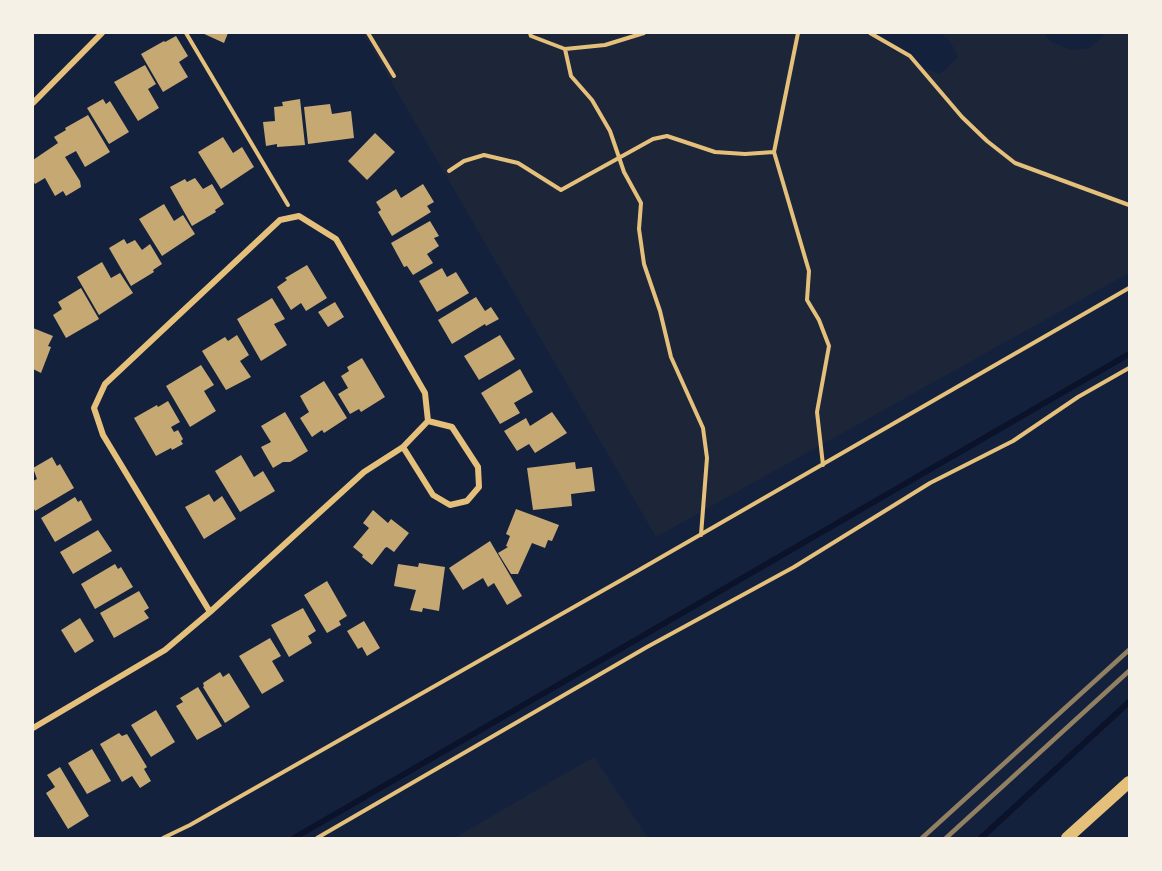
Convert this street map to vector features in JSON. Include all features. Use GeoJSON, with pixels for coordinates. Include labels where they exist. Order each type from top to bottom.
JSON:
{"type":"FeatureCollection","features":[{"type":"Feature","properties":{"kind":"main road"},"geometry":{"type":"LineString","coordinates":[[1067,838],[1129,782]]}},
{"type":"Feature","properties":{"kind":"street"},"geometry":{"type":"LineString","coordinates":[[33,103],[102,33]]}},
{"type":"Feature","properties":{"kind":"street"},"geometry":{"type":"LineString","coordinates":[[33,728],[165,650],[210,612],[364,472],[403,447],[428,421],[425,393],[336,239],[299,216],[280,220],[105,384],[94,408],[103,435],[210,612]]}},
{"type":"Feature","properties":{"kind":"street"},"geometry":{"type":"LineString","coordinates":[[403,447],[432,495],[450,505],[467,501],[479,487],[478,467],[452,427],[428,421]]}},
{"type":"Feature","properties":{"kind":"path"},"geometry":{"type":"LineString","coordinates":[[186,33],[295,217]]}},
{"type":"Feature","properties":{"kind":"path"},"geometry":{"type":"LineString","coordinates":[[368,33],[394,76]]}},
{"type":"Feature","properties":{"kind":"path"},"geometry":{"type":"LineString","coordinates":[[530,33],[531,36],[565,49],[605,45],[644,33]]}},
{"type":"Feature","properties":{"kind":"path"},"geometry":{"type":"LineString","coordinates":[[798,33],[774,152],[809,271],[807,300],[819,320],[829,346],[817,412],[823,465]]}},
{"type":"Feature","properties":{"kind":"path"},"geometry":{"type":"LineString","coordinates":[[870,33],[910,56],[962,117],[987,141],[1016,163],[1129,205]]}},
{"type":"Feature","properties":{"kind":"path"},"geometry":{"type":"LineString","coordinates":[[565,49],[571,76],[592,100],[610,131],[624,172],[641,203],[639,229],[645,264],[671,357],[704,428],[707,458],[701,535]]}},
{"type":"Feature","properties":{"kind":"path"},"geometry":{"type":"LineString","coordinates":[[449,171],[464,161],[484,155],[518,163],[561,190],[653,139],[667,136],[715,152],[745,154],[774,152]]}},
{"type":"Feature","properties":{"kind":"path"},"geometry":{"type":"LineString","coordinates":[[163,838],[190,825],[701,535],[1129,288]]}},
{"type":"Feature","properties":{"kind":"path"},"geometry":{"type":"LineString","coordinates":[[317,838],[647,647],[794,567],[930,483],[1013,441],[1078,397],[1129,368]]}},
{"type":"Feature","properties":{"kind":"shaded area"},"geometry":{"type":"Polygon","coordinates":[[[363,33],[874,33],[923,68],[940,74],[958,57],[950,41],[940,33],[1044,33],[1051,42],[1072,50],[1090,48],[1106,33],[1129,33],[1129,273],[656,537],[363,33]]]}},
{"type":"Feature","properties":{"kind":"shaded area"},"geometry":{"type":"Polygon","coordinates":[[[594,757],[648,838],[454,838],[594,757]]]}},
{"type":"Feature","properties":{"kind":"building"},"geometry":{"type":"Polygon","coordinates":[[[202,33],[228,33],[224,43],[202,33]]]}},
{"type":"Feature","properties":{"kind":"building"},"geometry":{"type":"Polygon","coordinates":[[[176,36],[188,56],[179,62],[188,77],[163,92],[141,54],[176,36]]]}},
{"type":"Feature","properties":{"kind":"building"},"geometry":{"type":"Polygon","coordinates":[[[145,65],[156,84],[148,89],[159,108],[138,121],[114,82],[145,65]]]}},
{"type":"Feature","properties":{"kind":"building"},"geometry":{"type":"Polygon","coordinates":[[[103,99],[106,104],[110,101],[129,132],[109,144],[87,108],[103,99]]]}},
{"type":"Feature","properties":{"kind":"building"},"geometry":{"type":"Polygon","coordinates":[[[300,99],[305,145],[266,146],[263,122],[275,121],[274,107],[283,106],[282,102],[300,99]]]}},
{"type":"Feature","properties":{"kind":"building"},"geometry":{"type":"Polygon","coordinates":[[[330,104],[332,114],[351,111],[354,138],[308,144],[304,107],[330,104]]]}},
{"type":"Feature","properties":{"kind":"building"},"geometry":{"type":"Polygon","coordinates":[[[88,115],[110,152],[85,167],[76,151],[65,157],[80,181],[81,187],[66,196],[63,191],[55,196],[45,178],[35,184],[33,181],[33,160],[58,143],[54,137],[66,130],[65,128],[88,115]]]}},
{"type":"Feature","properties":{"kind":"building"},"geometry":{"type":"Polygon","coordinates":[[[375,133],[395,152],[367,180],[348,161],[375,133]]]}},
{"type":"Feature","properties":{"kind":"building"},"geometry":{"type":"Polygon","coordinates":[[[223,137],[233,153],[242,147],[254,167],[221,189],[198,152],[223,137]]]}},
{"type":"Feature","properties":{"kind":"building"},"geometry":{"type":"Polygon","coordinates":[[[195,178],[203,189],[212,184],[224,204],[215,210],[216,212],[192,226],[170,187],[185,179],[187,182],[195,178]]]}},
{"type":"Feature","properties":{"kind":"building"},"geometry":{"type":"Polygon","coordinates":[[[423,184],[434,202],[427,206],[431,212],[392,236],[378,212],[381,210],[376,202],[396,189],[401,198],[423,184]]]}},
{"type":"Feature","properties":{"kind":"building"},"geometry":{"type":"Polygon","coordinates":[[[164,204],[174,221],[183,215],[195,234],[162,256],[139,219],[164,204]]]}},
{"type":"Feature","properties":{"kind":"building"},"geometry":{"type":"Polygon","coordinates":[[[430,221],[439,236],[434,238],[439,246],[427,254],[433,263],[413,275],[407,266],[404,267],[391,243],[430,221]]]}},
{"type":"Feature","properties":{"kind":"building"},"geometry":{"type":"Polygon","coordinates":[[[124,239],[127,244],[135,240],[142,250],[150,244],[162,264],[153,270],[154,272],[131,286],[109,248],[124,239]]]}},
{"type":"Feature","properties":{"kind":"building"},"geometry":{"type":"Polygon","coordinates":[[[102,262],[111,278],[120,273],[133,293],[99,315],[77,277],[102,262]]]}},
{"type":"Feature","properties":{"kind":"building"},"geometry":{"type":"Polygon","coordinates":[[[307,265],[327,298],[306,311],[301,303],[291,310],[277,287],[287,280],[285,278],[307,265]]]}},
{"type":"Feature","properties":{"kind":"building"},"geometry":{"type":"Polygon","coordinates":[[[442,268],[447,277],[456,272],[469,293],[437,312],[419,281],[442,268]]]}},
{"type":"Feature","properties":{"kind":"building"},"geometry":{"type":"Polygon","coordinates":[[[81,288],[99,319],[66,338],[53,315],[62,309],[58,302],[81,288]]]}},
{"type":"Feature","properties":{"kind":"building"},"geometry":{"type":"Polygon","coordinates":[[[476,297],[485,311],[491,307],[499,319],[486,326],[485,324],[452,344],[438,320],[476,297]]]}},
{"type":"Feature","properties":{"kind":"building"},"geometry":{"type":"Polygon","coordinates":[[[272,298],[285,319],[274,324],[287,345],[261,361],[237,319],[272,298]]]}},
{"type":"Feature","properties":{"kind":"building"},"geometry":{"type":"Polygon","coordinates":[[[335,302],[344,317],[328,327],[318,312],[335,302]]]}},
{"type":"Feature","properties":{"kind":"building"},"geometry":{"type":"Polygon","coordinates":[[[33,328],[53,336],[41,373],[33,369],[33,328]]]}},
{"type":"Feature","properties":{"kind":"building"},"geometry":{"type":"Polygon","coordinates":[[[237,335],[249,355],[240,361],[251,377],[226,390],[202,351],[225,337],[228,341],[237,335]]]}},
{"type":"Feature","properties":{"kind":"building"},"geometry":{"type":"Polygon","coordinates":[[[500,335],[515,359],[479,380],[464,356],[500,335]]]}},
{"type":"Feature","properties":{"kind":"building"},"geometry":{"type":"Polygon","coordinates":[[[362,358],[385,397],[361,412],[359,409],[350,414],[338,394],[348,388],[341,376],[349,371],[347,367],[362,358]]]}},
{"type":"Feature","properties":{"kind":"building"},"geometry":{"type":"Polygon","coordinates":[[[201,365],[214,385],[204,391],[216,411],[190,427],[166,386],[201,365]]]}},
{"type":"Feature","properties":{"kind":"building"},"geometry":{"type":"Polygon","coordinates":[[[520,369],[533,392],[514,403],[520,413],[500,424],[481,393],[520,369]]]}},
{"type":"Feature","properties":{"kind":"building"},"geometry":{"type":"Polygon","coordinates":[[[324,381],[347,418],[324,433],[322,430],[312,437],[300,418],[309,412],[300,396],[324,381]]]}},
{"type":"Feature","properties":{"kind":"building"},"geometry":{"type":"Polygon","coordinates":[[[168,401],[180,422],[171,427],[174,432],[178,430],[183,444],[156,456],[134,418],[168,401]]]}},
{"type":"Feature","properties":{"kind":"building"},"geometry":{"type":"Polygon","coordinates":[[[285,412],[308,451],[290,462],[283,462],[273,468],[261,447],[271,442],[261,426],[285,412]]]}},
{"type":"Feature","properties":{"kind":"building"},"geometry":{"type":"Polygon","coordinates":[[[552,412],[567,433],[535,453],[529,444],[517,451],[504,431],[526,418],[530,426],[552,412]]]}},
{"type":"Feature","properties":{"kind":"building"},"geometry":{"type":"Polygon","coordinates":[[[241,455],[254,477],[263,471],[275,491],[240,512],[215,471],[241,455]]]}},
{"type":"Feature","properties":{"kind":"building"},"geometry":{"type":"Polygon","coordinates":[[[52,457],[57,466],[60,464],[74,488],[35,511],[33,481],[37,479],[33,468],[52,457]]]}},
{"type":"Feature","properties":{"kind":"building"},"geometry":{"type":"Polygon","coordinates":[[[575,462],[576,469],[592,467],[595,491],[571,494],[572,506],[533,510],[527,468],[575,462]]]}},
{"type":"Feature","properties":{"kind":"building"},"geometry":{"type":"Polygon","coordinates":[[[209,494],[214,502],[222,496],[236,519],[204,539],[185,507],[209,494]]]}},
{"type":"Feature","properties":{"kind":"building"},"geometry":{"type":"Polygon","coordinates":[[[75,497],[78,502],[81,500],[92,520],[55,542],[41,518],[75,497]]]}},
{"type":"Feature","properties":{"kind":"building"},"geometry":{"type":"Polygon","coordinates":[[[516,509],[559,525],[552,541],[548,540],[545,548],[532,543],[518,574],[511,574],[498,553],[508,547],[506,546],[510,536],[506,534],[516,509]]]}},
{"type":"Feature","properties":{"kind":"building"},"geometry":{"type":"Polygon","coordinates":[[[373,510],[388,523],[391,519],[409,533],[394,552],[385,548],[372,565],[353,547],[369,528],[363,523],[373,510]]]}},
{"type":"Feature","properties":{"kind":"building"},"geometry":{"type":"Polygon","coordinates":[[[98,530],[112,551],[73,574],[60,552],[98,530]]]}},
{"type":"Feature","properties":{"kind":"building"},"geometry":{"type":"Polygon","coordinates":[[[490,541],[522,596],[507,605],[494,583],[488,587],[483,578],[463,590],[449,568],[490,541]]]}},
{"type":"Feature","properties":{"kind":"building"},"geometry":{"type":"Polygon","coordinates":[[[419,563],[445,567],[439,611],[423,608],[422,612],[410,610],[416,590],[394,586],[398,564],[418,567],[419,563]]]}},
{"type":"Feature","properties":{"kind":"building"},"geometry":{"type":"Polygon","coordinates":[[[115,564],[118,569],[121,567],[133,587],[95,609],[81,584],[115,564]]]}},
{"type":"Feature","properties":{"kind":"building"},"geometry":{"type":"Polygon","coordinates":[[[327,581],[347,616],[339,621],[341,625],[327,633],[304,595],[327,581]]]}},
{"type":"Feature","properties":{"kind":"building"},"geometry":{"type":"Polygon","coordinates":[[[139,591],[149,608],[144,611],[149,618],[114,638],[100,613],[139,591]]]}},
{"type":"Feature","properties":{"kind":"building"},"geometry":{"type":"Polygon","coordinates":[[[303,608],[316,631],[308,636],[312,643],[289,657],[271,625],[303,608]]]}},
{"type":"Feature","properties":{"kind":"building"},"geometry":{"type":"Polygon","coordinates":[[[80,618],[94,641],[75,653],[61,630],[80,618]]]}},
{"type":"Feature","properties":{"kind":"building"},"geometry":{"type":"Polygon","coordinates":[[[364,621],[380,648],[367,656],[362,647],[358,649],[347,631],[364,621]]]}},
{"type":"Feature","properties":{"kind":"building"},"geometry":{"type":"Polygon","coordinates":[[[270,638],[281,656],[272,661],[284,681],[262,694],[239,656],[270,638]]]}},
{"type":"Feature","properties":{"kind":"building"},"geometry":{"type":"Polygon","coordinates":[[[220,672],[223,677],[229,673],[250,707],[225,723],[203,687],[203,683],[220,672]]]}},
{"type":"Feature","properties":{"kind":"building"},"geometry":{"type":"Polygon","coordinates":[[[198,687],[222,726],[197,740],[176,706],[183,702],[180,698],[198,687]]]}},
{"type":"Feature","properties":{"kind":"building"},"geometry":{"type":"Polygon","coordinates":[[[156,710],[175,742],[151,757],[131,725],[156,710]]]}},
{"type":"Feature","properties":{"kind":"building"},"geometry":{"type":"Polygon","coordinates":[[[119,733],[122,736],[127,734],[147,767],[144,769],[151,781],[140,788],[132,776],[122,782],[100,744],[119,733]]]}},
{"type":"Feature","properties":{"kind":"building"},"geometry":{"type":"Polygon","coordinates":[[[92,749],[111,781],[87,794],[68,763],[92,749]]]}},
{"type":"Feature","properties":{"kind":"building"},"geometry":{"type":"Polygon","coordinates":[[[60,767],[89,816],[68,829],[46,793],[55,787],[47,775],[60,767]]]}},
{"type":"Feature","properties":{"kind":"waterway"},"geometry":{"type":"LineString","coordinates":[[294,838],[1129,354]]}},
{"type":"Feature","properties":{"kind":"waterway"},"geometry":{"type":"LineString","coordinates":[[981,838],[1129,702]]}},
{"type":"Feature","properties":{"kind":"railway"},"geometry":{"type":"LineString","coordinates":[[922,838],[1129,650]]}},
{"type":"Feature","properties":{"kind":"railway"},"geometry":{"type":"LineString","coordinates":[[946,838],[1129,671]]}}]}
